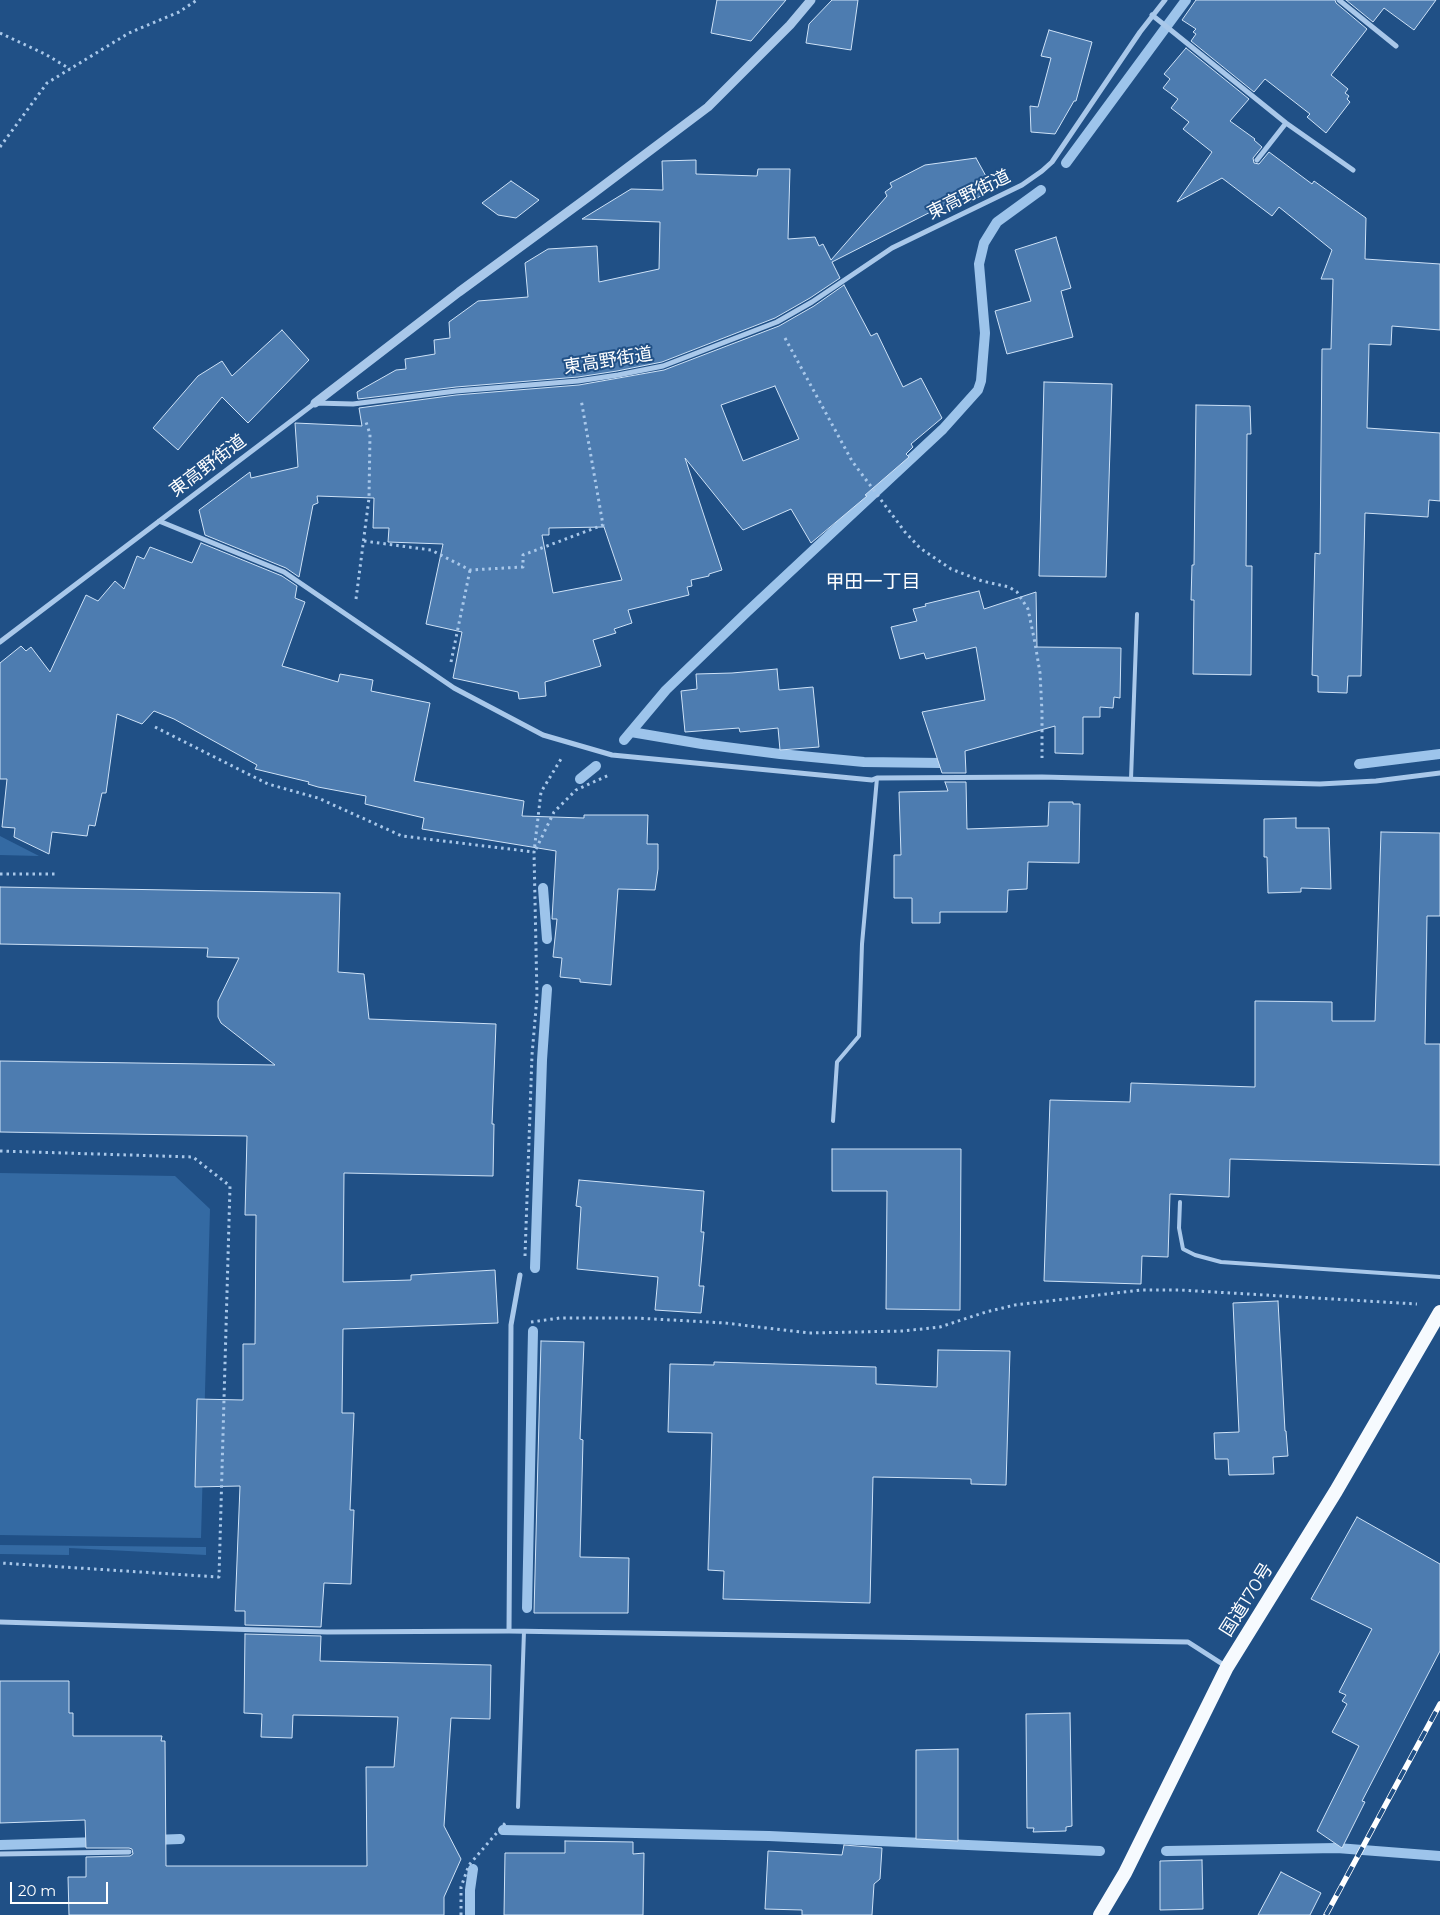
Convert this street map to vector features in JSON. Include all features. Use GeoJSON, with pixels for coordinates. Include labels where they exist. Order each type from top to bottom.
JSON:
{"type":"FeatureCollection","features":[{"type":"Feature","properties":{"kind":"highway","name":"国道170号"},"geometry":{"type":"LineString","coordinates":[[1100,1915],[1125,1873],[1227,1667],[1336,1492],[1440,1312]]}},
{"type":"Feature","properties":{"kind":"street"},"geometry":{"type":"LineString","coordinates":[[315,403],[459,292],[708,107],[790,25],[811,0]]}},
{"type":"Feature","properties":{"kind":"street","name":"東高野街道"},"geometry":{"type":"LineString","coordinates":[[0,642],[315,403],[353,404],[456,391],[578,381],[663,366],[776,322],[812,302],[892,248],[1022,185],[1042,171],[1052,162],[1152,15],[1165,0]]}},
{"type":"Feature","properties":{"kind":"street"},"geometry":{"type":"LineString","coordinates":[[1339,0],[1396,46]]}},
{"type":"Feature","properties":{"kind":"street"},"geometry":{"type":"LineString","coordinates":[[1152,15],[1286,122],[1353,170]]}},
{"type":"Feature","properties":{"kind":"street"},"geometry":{"type":"LineString","coordinates":[[1256,160],[1286,122]]}},
{"type":"Feature","properties":{"kind":"street"},"geometry":{"type":"LineString","coordinates":[[159,521],[284,572],[447,683],[542,735],[612,756],[872,780],[877,778],[1042,777],[1320,784],[1376,781],[1440,773]]}},
{"type":"Feature","properties":{"kind":"street"},"geometry":{"type":"LineString","coordinates":[[509,1631],[512,1325],[520,1275]]}},
{"type":"Feature","properties":{"kind":"street"},"geometry":{"type":"LineString","coordinates":[[0,1622],[327,1632],[524,1631],[1188,1642],[1227,1667]]}},
{"type":"Feature","properties":{"kind":"street"},"geometry":{"type":"LineString","coordinates":[[0,1854],[129,1852]]}},
{"type":"Feature","properties":{"kind":"lane"},"geometry":{"type":"LineString","coordinates":[[1131,779],[1137,614]]}},
{"type":"Feature","properties":{"kind":"lane"},"geometry":{"type":"LineString","coordinates":[[833,1120],[837,1062],[859,1036],[862,944],[877,778]]}},
{"type":"Feature","properties":{"kind":"lane"},"geometry":{"type":"LineString","coordinates":[[1180,1202],[1179,1228],[1183,1250],[1195,1255],[1221,1262],[1440,1277]]}},
{"type":"Feature","properties":{"kind":"lane"},"geometry":{"type":"LineString","coordinates":[[518,1807],[524,1631]]}},
{"type":"Feature","properties":{"kind":"path"},"geometry":{"type":"LineString","coordinates":[[0,147],[47,83],[129,33],[179,12],[197,0]]}},
{"type":"Feature","properties":{"kind":"path"},"geometry":{"type":"LineString","coordinates":[[0,33],[45,54],[70,69]]}},
{"type":"Feature","properties":{"kind":"path"},"geometry":{"type":"LineString","coordinates":[[776,322],[852,461],[877,496],[920,548],[952,569],[966,575],[1009,587],[1017,592],[1028,609],[1036,643],[1040,673],[1042,777]]}},
{"type":"Feature","properties":{"kind":"path"},"geometry":{"type":"LineString","coordinates":[[364,541],[431,550],[470,570],[523,567],[523,555],[603,525],[578,381]]}},
{"type":"Feature","properties":{"kind":"path"},"geometry":{"type":"LineString","coordinates":[[353,404],[366,420],[370,434],[369,498],[353,620]]}},
{"type":"Feature","properties":{"kind":"path"},"geometry":{"type":"LineString","coordinates":[[447,683],[470,570]]}},
{"type":"Feature","properties":{"kind":"path"},"geometry":{"type":"LineString","coordinates":[[155,726],[268,784],[318,798],[402,836],[534,852]]}},
{"type":"Feature","properties":{"kind":"path"},"geometry":{"type":"LineString","coordinates":[[520,1275],[526,1250],[532,1055],[537,997],[534,852],[541,792],[569,743]]}},
{"type":"Feature","properties":{"kind":"path"},"geometry":{"type":"LineString","coordinates":[[534,852],[554,812],[576,790],[619,770],[634,758]]}},
{"type":"Feature","properties":{"kind":"path"},"geometry":{"type":"LineString","coordinates":[[0,874],[58,874]]}},
{"type":"Feature","properties":{"kind":"path"},"geometry":{"type":"LineString","coordinates":[[0,1151],[193,1157],[230,1186],[218,1577],[0,1563]]}},
{"type":"Feature","properties":{"kind":"path"},"geometry":{"type":"LineString","coordinates":[[512,1325],[560,1318],[636,1318],[725,1323],[809,1332],[903,1331],[940,1327],[1015,1305],[1141,1290],[1180,1290],[1421,1304]]}},
{"type":"Feature","properties":{"kind":"path"},"geometry":{"type":"LineString","coordinates":[[461,1915],[461,1887],[469,1865],[518,1807]]}},
{"type":"Feature","properties":{"kind":"shaded area"},"geometry":{"type":"Polygon","coordinates":[[[0,836],[39,856],[0,855],[0,836]]]}},
{"type":"Feature","properties":{"kind":"shaded area"},"geometry":{"type":"Polygon","coordinates":[[[0,1173],[175,1176],[210,1209],[201,1538],[0,1535],[0,1173]]]}},
{"type":"Feature","properties":{"kind":"shaded area"},"geometry":{"type":"Polygon","coordinates":[[[0,1545],[206,1547],[206,1555],[69,1548],[69,1555],[0,1554],[0,1545]]]}},
{"type":"Feature","properties":{"kind":"building"},"geometry":{"type":"Polygon","coordinates":[[[717,0],[786,0],[751,41],[711,33],[717,0]]]}},
{"type":"Feature","properties":{"kind":"building"},"geometry":{"type":"Polygon","coordinates":[[[832,0],[858,0],[851,50],[806,43],[809,24],[832,0]]]}},
{"type":"Feature","properties":{"kind":"building"},"geometry":{"type":"Polygon","coordinates":[[[1196,0],[1335,0],[1336,3],[1367,29],[1331,75],[1348,89],[1345,93],[1349,96],[1347,99],[1350,102],[1326,133],[1307,117],[1310,114],[1265,79],[1254,92],[1191,41],[1196,34],[1193,32],[1196,29],[1182,20],[1196,0]]]}},
{"type":"Feature","properties":{"kind":"building"},"geometry":{"type":"Polygon","coordinates":[[[1346,0],[1436,0],[1414,30],[1384,8],[1373,22],[1346,0]]]}},
{"type":"Feature","properties":{"kind":"building"},"geometry":{"type":"Polygon","coordinates":[[[1049,30],[1092,42],[1076,101],[1074,101],[1055,134],[1031,132],[1030,106],[1038,107],[1051,58],[1041,56],[1049,30]]]}},
{"type":"Feature","properties":{"kind":"building"},"geometry":{"type":"Polygon","coordinates":[[[1186,48],[1249,99],[1230,121],[1255,139],[1262,147],[1253,158],[1254,163],[1259,164],[1269,152],[1312,184],[1314,181],[1366,218],[1365,259],[1440,264],[1440,330],[1392,326],[1391,345],[1369,344],[1367,428],[1440,433],[1440,501],[1429,500],[1428,517],[1365,513],[1361,676],[1348,676],[1347,693],[1318,692],[1318,676],[1312,675],[1315,553],[1320,554],[1322,349],[1331,349],[1333,279],[1321,279],[1332,250],[1279,207],[1272,216],[1222,178],[1177,202],[1212,152],[1183,129],[1189,122],[1171,108],[1178,99],[1163,88],[1170,79],[1164,74],[1186,48]]]}},
{"type":"Feature","properties":{"kind":"building"},"geometry":{"type":"Polygon","coordinates":[[[976,158],[993,189],[970,202],[966,194],[832,262],[840,278],[775,318],[662,362],[617,371],[578,377],[456,387],[358,399],[357,392],[396,370],[406,369],[405,359],[435,354],[434,340],[450,338],[449,322],[478,301],[528,297],[525,263],[548,249],[597,246],[599,282],[659,269],[660,222],[582,219],[631,189],[663,190],[662,161],[696,160],[696,174],[757,176],[758,169],[790,169],[788,239],[815,237],[819,246],[823,244],[831,260],[887,196],[885,192],[892,187],[890,183],[925,165],[976,158]]]}},
{"type":"Feature","properties":{"kind":"building"},"geometry":{"type":"Polygon","coordinates":[[[511,181],[539,200],[516,218],[498,215],[482,203],[511,181]]]}},
{"type":"Feature","properties":{"kind":"building"},"geometry":{"type":"Polygon","coordinates":[[[1056,237],[1071,288],[1061,291],[1073,337],[1007,354],[995,311],[1031,301],[1015,250],[1056,237]]]}},
{"type":"Feature","properties":{"kind":"building"},"geometry":{"type":"Polygon","coordinates":[[[844,285],[871,336],[877,333],[903,387],[921,378],[942,418],[911,444],[913,447],[906,454],[909,457],[865,495],[867,496],[811,543],[791,509],[743,530],[685,458],[722,570],[709,574],[709,576],[691,580],[692,586],[687,587],[689,595],[628,610],[632,623],[614,629],[616,633],[593,640],[601,666],[545,682],[546,696],[519,699],[518,692],[453,678],[462,632],[426,624],[443,544],[388,542],[389,528],[373,528],[374,498],[317,496],[318,503],[313,505],[299,577],[286,568],[205,535],[199,510],[250,472],[251,478],[298,467],[295,423],[362,426],[359,408],[456,395],[579,385],[664,370],[779,326],[814,306],[844,285]],[[775,386],[721,405],[743,461],[799,439],[775,386]],[[604,527],[549,528],[549,535],[542,535],[553,593],[622,580],[604,527]]]}},
{"type":"Feature","properties":{"kind":"building"},"geometry":{"type":"Polygon","coordinates":[[[282,330],[309,360],[248,423],[222,397],[178,450],[153,428],[198,376],[222,361],[232,376],[282,330]]]}},
{"type":"Feature","properties":{"kind":"building"},"geometry":{"type":"Polygon","coordinates":[[[1044,382],[1112,384],[1106,577],[1039,576],[1044,382]]]}},
{"type":"Feature","properties":{"kind":"building"},"geometry":{"type":"Polygon","coordinates":[[[1196,405],[1250,406],[1251,434],[1247,434],[1246,566],[1252,566],[1251,675],[1193,674],[1194,600],[1191,600],[1192,565],[1194,565],[1196,405]]]}},
{"type":"Feature","properties":{"kind":"building"},"geometry":{"type":"Polygon","coordinates":[[[201,543],[282,576],[297,586],[295,598],[305,602],[282,666],[338,682],[340,674],[373,680],[371,691],[430,703],[414,781],[524,801],[522,816],[584,818],[584,815],[648,815],[647,844],[658,844],[658,869],[655,890],[618,889],[611,985],[580,982],[580,979],[560,977],[562,958],[553,957],[557,919],[552,919],[556,851],[422,829],[424,818],[365,804],[366,796],[318,787],[308,784],[309,782],[255,769],[257,765],[174,719],[154,711],[142,724],[117,714],[106,793],[102,793],[95,826],[89,825],[87,836],[52,832],[49,854],[14,837],[15,828],[2,827],[7,779],[0,779],[0,663],[21,646],[26,651],[31,647],[50,672],[86,595],[98,601],[115,581],[124,589],[137,556],[144,559],[150,547],[192,563],[201,543]]]}},
{"type":"Feature","properties":{"kind":"building"},"geometry":{"type":"Polygon","coordinates":[[[979,591],[984,609],[1036,592],[1037,647],[1121,648],[1120,698],[1114,697],[1113,708],[1100,707],[1100,717],[1083,717],[1083,754],[1055,753],[1055,726],[965,751],[966,773],[942,773],[922,712],[985,700],[976,647],[926,659],[924,653],[900,659],[891,627],[917,621],[913,609],[926,606],[925,604],[979,591]]]}},
{"type":"Feature","properties":{"kind":"building"},"geometry":{"type":"Polygon","coordinates":[[[777,669],[779,690],[813,687],[819,747],[780,750],[778,728],[740,732],[739,728],[685,732],[681,691],[697,689],[696,674],[777,669]]]}},
{"type":"Feature","properties":{"kind":"building"},"geometry":{"type":"Polygon","coordinates":[[[945,782],[966,782],[967,829],[1048,826],[1049,802],[1073,802],[1073,804],[1080,804],[1079,863],[1028,862],[1027,889],[1008,890],[1007,912],[940,912],[940,923],[912,923],[912,898],[894,898],[894,855],[901,855],[899,792],[948,791],[945,782]]]}},
{"type":"Feature","properties":{"kind":"building"},"geometry":{"type":"Polygon","coordinates":[[[1296,818],[1296,828],[1329,828],[1331,889],[1301,888],[1301,892],[1268,893],[1267,857],[1264,857],[1264,819],[1296,818]]]}},
{"type":"Feature","properties":{"kind":"building"},"geometry":{"type":"Polygon","coordinates":[[[1381,832],[1440,833],[1440,916],[1427,916],[1425,1044],[1440,1044],[1440,1165],[1230,1159],[1229,1197],[1170,1194],[1168,1257],[1142,1256],[1141,1284],[1044,1281],[1050,1100],[1130,1102],[1131,1083],[1255,1087],[1255,1001],[1332,1002],[1332,1021],[1375,1021],[1381,832]]]}},
{"type":"Feature","properties":{"kind":"building"},"geometry":{"type":"Polygon","coordinates":[[[0,887],[340,893],[338,972],[364,974],[369,1019],[496,1024],[492,1124],[494,1124],[493,1176],[344,1173],[343,1282],[411,1280],[411,1275],[495,1270],[498,1323],[343,1329],[342,1413],[354,1413],[350,1510],[354,1510],[351,1584],[324,1583],[321,1627],[245,1625],[245,1611],[235,1611],[240,1486],[195,1487],[197,1399],[243,1400],[243,1344],[255,1344],[256,1215],[245,1215],[247,1136],[0,1132],[0,1061],[275,1065],[221,1023],[218,1017],[218,1001],[239,958],[207,957],[208,948],[0,944],[0,887]]]}},
{"type":"Feature","properties":{"kind":"building"},"geometry":{"type":"Polygon","coordinates":[[[832,1149],[961,1149],[960,1310],[886,1309],[887,1191],[832,1191],[832,1149]]]}},
{"type":"Feature","properties":{"kind":"building"},"geometry":{"type":"Polygon","coordinates":[[[579,1180],[704,1191],[701,1232],[704,1232],[699,1286],[704,1286],[701,1313],[655,1310],[658,1277],[577,1269],[581,1207],[576,1206],[579,1180]]]}},
{"type":"Feature","properties":{"kind":"building"},"geometry":{"type":"Polygon","coordinates":[[[1278,1301],[1288,1456],[1273,1457],[1274,1474],[1229,1475],[1228,1459],[1215,1459],[1214,1433],[1239,1432],[1233,1303],[1278,1301]]]}},
{"type":"Feature","properties":{"kind":"building"},"geometry":{"type":"Polygon","coordinates":[[[541,1341],[584,1342],[580,1439],[583,1440],[580,1557],[629,1558],[628,1613],[534,1613],[541,1341]]]}},
{"type":"Feature","properties":{"kind":"building"},"geometry":{"type":"Polygon","coordinates":[[[938,1350],[1010,1351],[1006,1485],[971,1484],[971,1479],[873,1477],[870,1603],[723,1599],[724,1571],[708,1570],[712,1433],[668,1432],[670,1364],[714,1365],[714,1362],[876,1367],[876,1384],[937,1387],[938,1350]]]}},
{"type":"Feature","properties":{"kind":"building"},"geometry":{"type":"Polygon","coordinates":[[[1357,1517],[1440,1564],[1440,1651],[1362,1801],[1365,1802],[1342,1848],[1317,1831],[1359,1746],[1332,1732],[1347,1704],[1342,1701],[1346,1695],[1339,1692],[1372,1629],[1311,1599],[1357,1517]]]}},
{"type":"Feature","properties":{"kind":"building"},"geometry":{"type":"Polygon","coordinates":[[[245,1634],[321,1636],[320,1661],[491,1665],[490,1719],[451,1718],[444,1826],[461,1859],[444,1897],[444,1915],[69,1915],[68,1877],[86,1877],[86,1857],[130,1856],[133,1854],[132,1849],[86,1848],[85,1820],[0,1823],[0,1681],[69,1681],[69,1713],[73,1713],[73,1736],[162,1736],[161,1741],[165,1741],[166,1866],[367,1866],[366,1767],[394,1767],[398,1717],[293,1715],[292,1738],[261,1737],[262,1714],[244,1713],[245,1634]]]}},
{"type":"Feature","properties":{"kind":"building"},"geometry":{"type":"Polygon","coordinates":[[[1070,1713],[1072,1826],[1066,1827],[1066,1831],[1033,1832],[1034,1828],[1027,1828],[1026,1714],[1070,1713]]]}},
{"type":"Feature","properties":{"kind":"building"},"geometry":{"type":"Polygon","coordinates":[[[958,1749],[958,1841],[916,1839],[916,1750],[958,1749]]]}},
{"type":"Feature","properties":{"kind":"building"},"geometry":{"type":"Polygon","coordinates":[[[565,1841],[633,1842],[633,1854],[644,1853],[643,1915],[504,1915],[505,1853],[565,1853],[565,1841]]]}},
{"type":"Feature","properties":{"kind":"building"},"geometry":{"type":"Polygon","coordinates":[[[844,1845],[882,1848],[880,1879],[874,1884],[872,1915],[802,1915],[802,1910],[765,1909],[768,1851],[842,1855],[844,1845]]]}},
{"type":"Feature","properties":{"kind":"building"},"geometry":{"type":"Polygon","coordinates":[[[1202,1860],[1203,1909],[1160,1910],[1160,1861],[1202,1860]]]}},
{"type":"Feature","properties":{"kind":"building"},"geometry":{"type":"Polygon","coordinates":[[[1281,1872],[1321,1893],[1310,1915],[1258,1915],[1281,1872]]]}},
{"type":"Feature","properties":{"kind":"waterway"},"geometry":{"type":"LineString","coordinates":[[1066,163],[1186,0]]}},
{"type":"Feature","properties":{"kind":"waterway"},"geometry":{"type":"LineString","coordinates":[[624,740],[666,690],[943,429],[978,390],[981,381],[985,333],[979,264],[984,243],[997,222],[1041,190]]}},
{"type":"Feature","properties":{"kind":"waterway"},"geometry":{"type":"LineString","coordinates":[[631,732],[702,744],[780,754],[864,762],[941,763]]}},
{"type":"Feature","properties":{"kind":"waterway"},"geometry":{"type":"LineString","coordinates":[[1359,764],[1440,754]]}},
{"type":"Feature","properties":{"kind":"waterway"},"geometry":{"type":"LineString","coordinates":[[580,779],[596,766]]}},
{"type":"Feature","properties":{"kind":"waterway"},"geometry":{"type":"LineString","coordinates":[[543,888],[547,939]]}},
{"type":"Feature","properties":{"kind":"waterway"},"geometry":{"type":"LineString","coordinates":[[535,1268],[542,1060],[547,989]]}},
{"type":"Feature","properties":{"kind":"waterway"},"geometry":{"type":"LineString","coordinates":[[527,1608],[533,1331]]}},
{"type":"Feature","properties":{"kind":"waterway"},"geometry":{"type":"LineString","coordinates":[[503,1830],[769,1836],[1100,1851]]}},
{"type":"Feature","properties":{"kind":"waterway"},"geometry":{"type":"LineString","coordinates":[[154,1840],[180,1839]]}},
{"type":"Feature","properties":{"kind":"waterway"},"geometry":{"type":"LineString","coordinates":[[0,1845],[99,1842]]}},
{"type":"Feature","properties":{"kind":"waterway"},"geometry":{"type":"LineString","coordinates":[[1166,1851],[1337,1848],[1440,1856]]}},
{"type":"Feature","properties":{"kind":"waterway"},"geometry":{"type":"LineString","coordinates":[[470,1915],[470,1890],[473,1869]]}},
{"type":"Feature","properties":{"kind":"railway"},"geometry":{"type":"LineString","coordinates":[[1326,1915],[1440,1704]]}},
{"type":"Feature","properties":{"kind":"district","name":"甲田一丁目"},"geometry":{"type":"Point","coordinates":[873,582]}}]}
